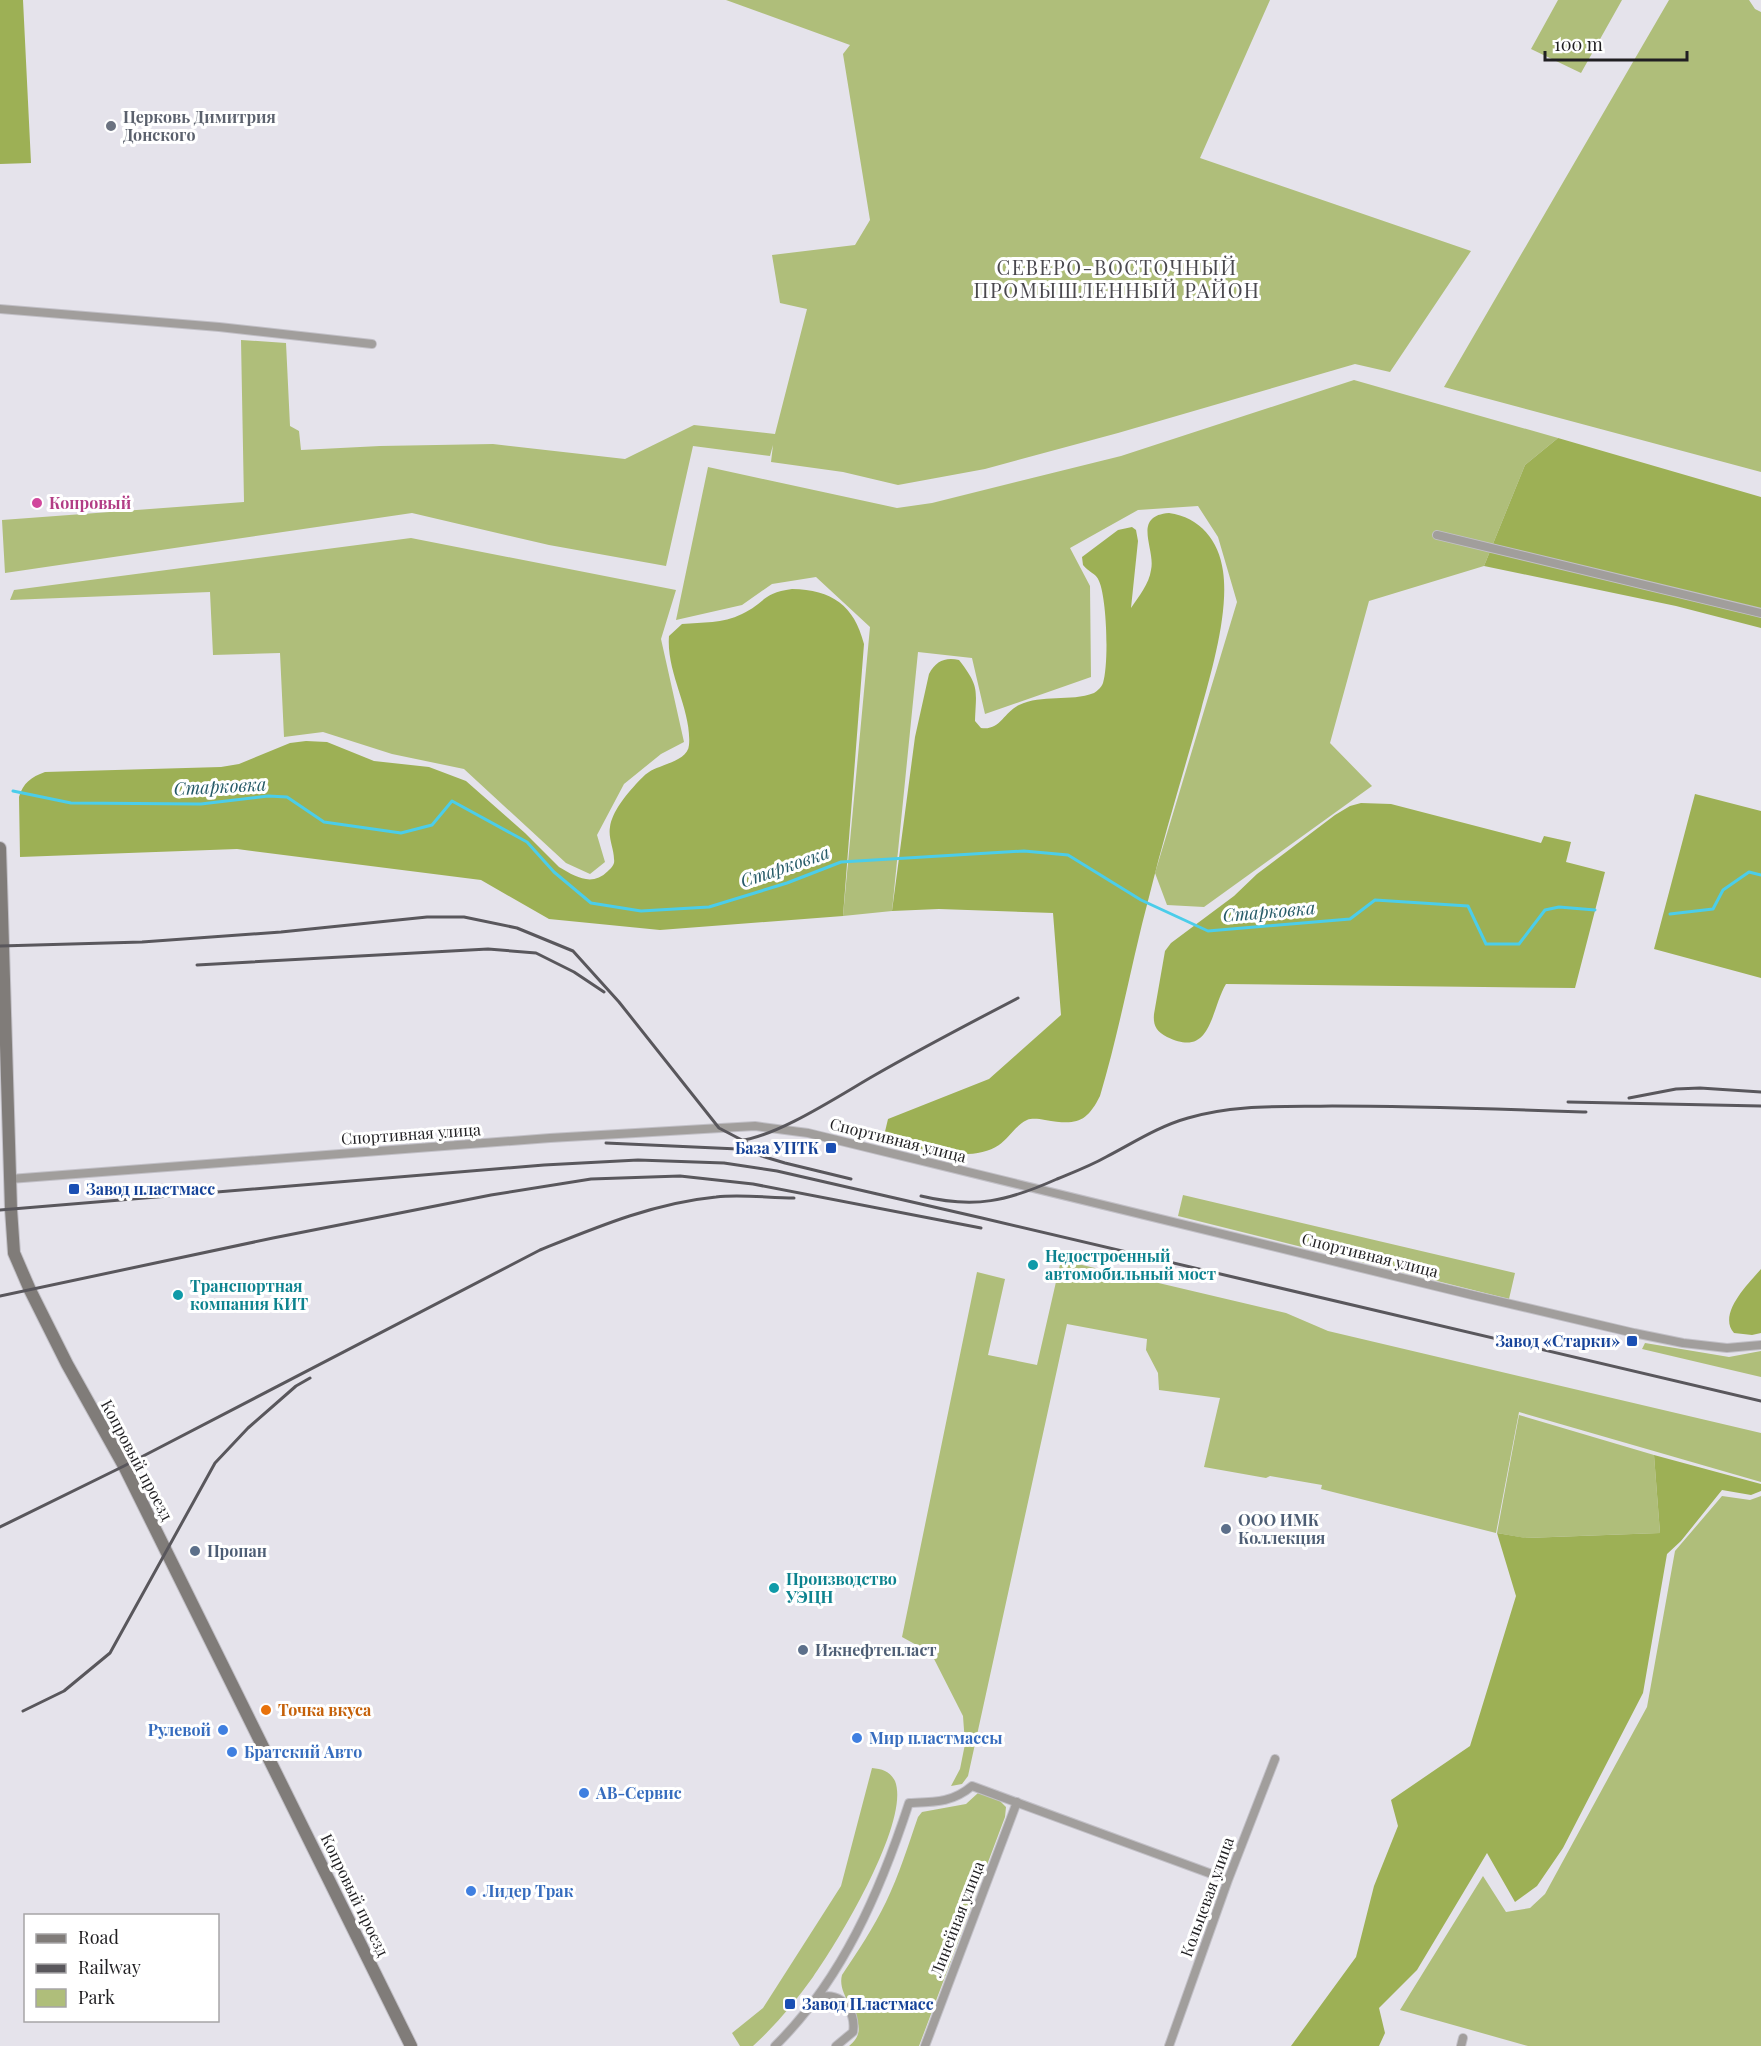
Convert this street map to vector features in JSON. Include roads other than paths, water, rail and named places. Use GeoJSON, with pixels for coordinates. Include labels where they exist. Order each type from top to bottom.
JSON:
{"type":"FeatureCollection","features":[{"type":"Feature","properties":{"kind":"main road","name":"Копровый проезд"},"geometry":{"type":"LineString","coordinates":[[0,848],[14,1253],[67,1364],[124,1466],[411,2046]]}},
{"type":"Feature","properties":{"kind":"street"},"geometry":{"type":"LineString","coordinates":[[0,309],[219,327],[372,344]]}},
{"type":"Feature","properties":{"kind":"street"},"geometry":{"type":"LineString","coordinates":[[1437,535],[1761,613]]}},
{"type":"Feature","properties":{"kind":"street","name":"Спортивная улица"},"geometry":{"type":"LineString","coordinates":[[10,1179],[550,1138],[755,1126],[808,1133],[1472,1296],[1665,1339],[1727,1348],[1761,1346]]}},
{"type":"Feature","properties":{"kind":"street","name":"Кольцевая улица"},"geometry":{"type":"LineString","coordinates":[[1169,2046],[1228,1880],[1275,1759]]}},
{"type":"Feature","properties":{"kind":"street"},"geometry":{"type":"LineString","coordinates":[[775,2046],[814,2001],[840,1962],[865,1917],[894,1848],[909,1803],[936,1802],[960,1797],[972,1786],[1228,1880]]}},
{"type":"Feature","properties":{"kind":"street","name":"Линейная улица"},"geometry":{"type":"LineString","coordinates":[[925,2046],[1017,1802]]}},
{"type":"Feature","properties":{"kind":"street"},"geometry":{"type":"LineString","coordinates":[[814,2001],[822,1996],[837,1998],[844,2002],[853,2016],[853,2032],[836,2046]]}},
{"type":"Feature","properties":{"kind":"waterway","name":"Старковка"},"geometry":{"type":"LineString","coordinates":[[13,791],[71,803],[201,804],[268,796],[287,797],[324,822],[401,833],[432,825],[452,801],[527,842],[554,872],[591,903],[641,911],[709,907],[787,883],[841,862],[1024,851],[1068,855],[1141,900],[1208,931],[1350,919],[1375,900],[1468,906],[1486,944],[1519,944],[1545,910],[1559,907],[1595,910]]}},
{"type":"Feature","properties":{"kind":"waterway","name":"Старковка"},"geometry":{"type":"LineString","coordinates":[[1670,914],[1713,909],[1723,890],[1749,872],[1761,875]]}},
{"type":"Feature","properties":{"kind":"railway"},"geometry":{"type":"LineString","coordinates":[[0,946],[142,942],[281,932],[427,917],[464,917],[517,928],[573,951],[619,1002],[719,1128],[759,1149]]}},
{"type":"Feature","properties":{"kind":"railway"},"geometry":{"type":"LineString","coordinates":[[197,965],[488,949],[536,953],[574,972],[604,992]]}},
{"type":"Feature","properties":{"kind":"railway"},"geometry":{"type":"LineString","coordinates":[[738,1141],[754,1138],[789,1124],[910,1055],[1018,998]]}},
{"type":"Feature","properties":{"kind":"railway"},"geometry":{"type":"LineString","coordinates":[[1629,1098],[1676,1089],[1700,1088],[1761,1092]]}},
{"type":"Feature","properties":{"kind":"railway"},"geometry":{"type":"LineString","coordinates":[[1568,1102],[1761,1106]]}},
{"type":"Feature","properties":{"kind":"railway"},"geometry":{"type":"LineString","coordinates":[[921,1196],[940,1200],[975,1202],[991,1201],[1023,1193],[1088,1166],[1167,1126],[1188,1118],[1224,1110],[1364,1106],[1586,1112]]}},
{"type":"Feature","properties":{"kind":"railway"},"geometry":{"type":"LineString","coordinates":[[606,1143],[738,1149],[851,1179]]}},
{"type":"Feature","properties":{"kind":"railway"},"geometry":{"type":"LineString","coordinates":[[0,1210],[544,1165],[638,1160],[724,1163],[777,1171],[982,1218],[1761,1401]]}},
{"type":"Feature","properties":{"kind":"railway"},"geometry":{"type":"LineString","coordinates":[[0,1296],[273,1238],[491,1195],[591,1179],[680,1176],[753,1184],[981,1228]]}},
{"type":"Feature","properties":{"kind":"railway"},"geometry":{"type":"LineString","coordinates":[[0,1527],[124,1466],[540,1250],[626,1217],[693,1200],[726,1196],[794,1198]]}},
{"type":"Feature","properties":{"kind":"railway"},"geometry":{"type":"LineString","coordinates":[[23,1711],[64,1691],[110,1653],[215,1463],[248,1428],[296,1386],[310,1378]]}},
{"type":"Feature","properties":{"kind":"place","name":"Церковь Димитрия Донского"},"geometry":{"type":"Point","coordinates":[111,126]}},
{"type":"Feature","properties":{"kind":"place","name":"Копровый"},"geometry":{"type":"Point","coordinates":[37,503]}},
{"type":"Feature","properties":{"kind":"place","name":"База УПТК"},"geometry":{"type":"Point","coordinates":[831,1148]}},
{"type":"Feature","properties":{"kind":"place","name":"Завод пластмасс"},"geometry":{"type":"Point","coordinates":[74,1189]}},
{"type":"Feature","properties":{"kind":"place","name":"Недостроенный автомобильный мост"},"geometry":{"type":"Point","coordinates":[1033,1265]}},
{"type":"Feature","properties":{"kind":"place","name":"Транспортная компания КИТ"},"geometry":{"type":"Point","coordinates":[178,1295]}},
{"type":"Feature","properties":{"kind":"place","name":"Завод «Старки»"},"geometry":{"type":"Point","coordinates":[1632,1341]}},
{"type":"Feature","properties":{"kind":"place","name":"ООО ИМК Коллекция"},"geometry":{"type":"Point","coordinates":[1226,1529]}},
{"type":"Feature","properties":{"kind":"place","name":"Пропан"},"geometry":{"type":"Point","coordinates":[195,1551]}},
{"type":"Feature","properties":{"kind":"place","name":"Производство УЭЦН"},"geometry":{"type":"Point","coordinates":[774,1588]}},
{"type":"Feature","properties":{"kind":"place","name":"Ижнефтепласт"},"geometry":{"type":"Point","coordinates":[803,1650]}},
{"type":"Feature","properties":{"kind":"place","name":"Точка вкуса"},"geometry":{"type":"Point","coordinates":[266,1710]}},
{"type":"Feature","properties":{"kind":"place","name":"Рулевой"},"geometry":{"type":"Point","coordinates":[223,1730]}},
{"type":"Feature","properties":{"kind":"place","name":"Мир пластмассы"},"geometry":{"type":"Point","coordinates":[857,1738]}},
{"type":"Feature","properties":{"kind":"place","name":"Братский Авто"},"geometry":{"type":"Point","coordinates":[232,1752]}},
{"type":"Feature","properties":{"kind":"place","name":"АВ-Сервис"},"geometry":{"type":"Point","coordinates":[584,1793]}},
{"type":"Feature","properties":{"kind":"place","name":"Лидер Трак"},"geometry":{"type":"Point","coordinates":[471,1891]}},
{"type":"Feature","properties":{"kind":"place","name":"Завод Пластмасс"},"geometry":{"type":"Point","coordinates":[790,2004]}},
{"type":"Feature","properties":{"kind":"district","name":"СЕВЕРО-ВОСТОЧНЫЙ ПРОМЫШЛЕННЫЙ РАЙОН"},"geometry":{"type":"Point","coordinates":[1117,280]}}]}
